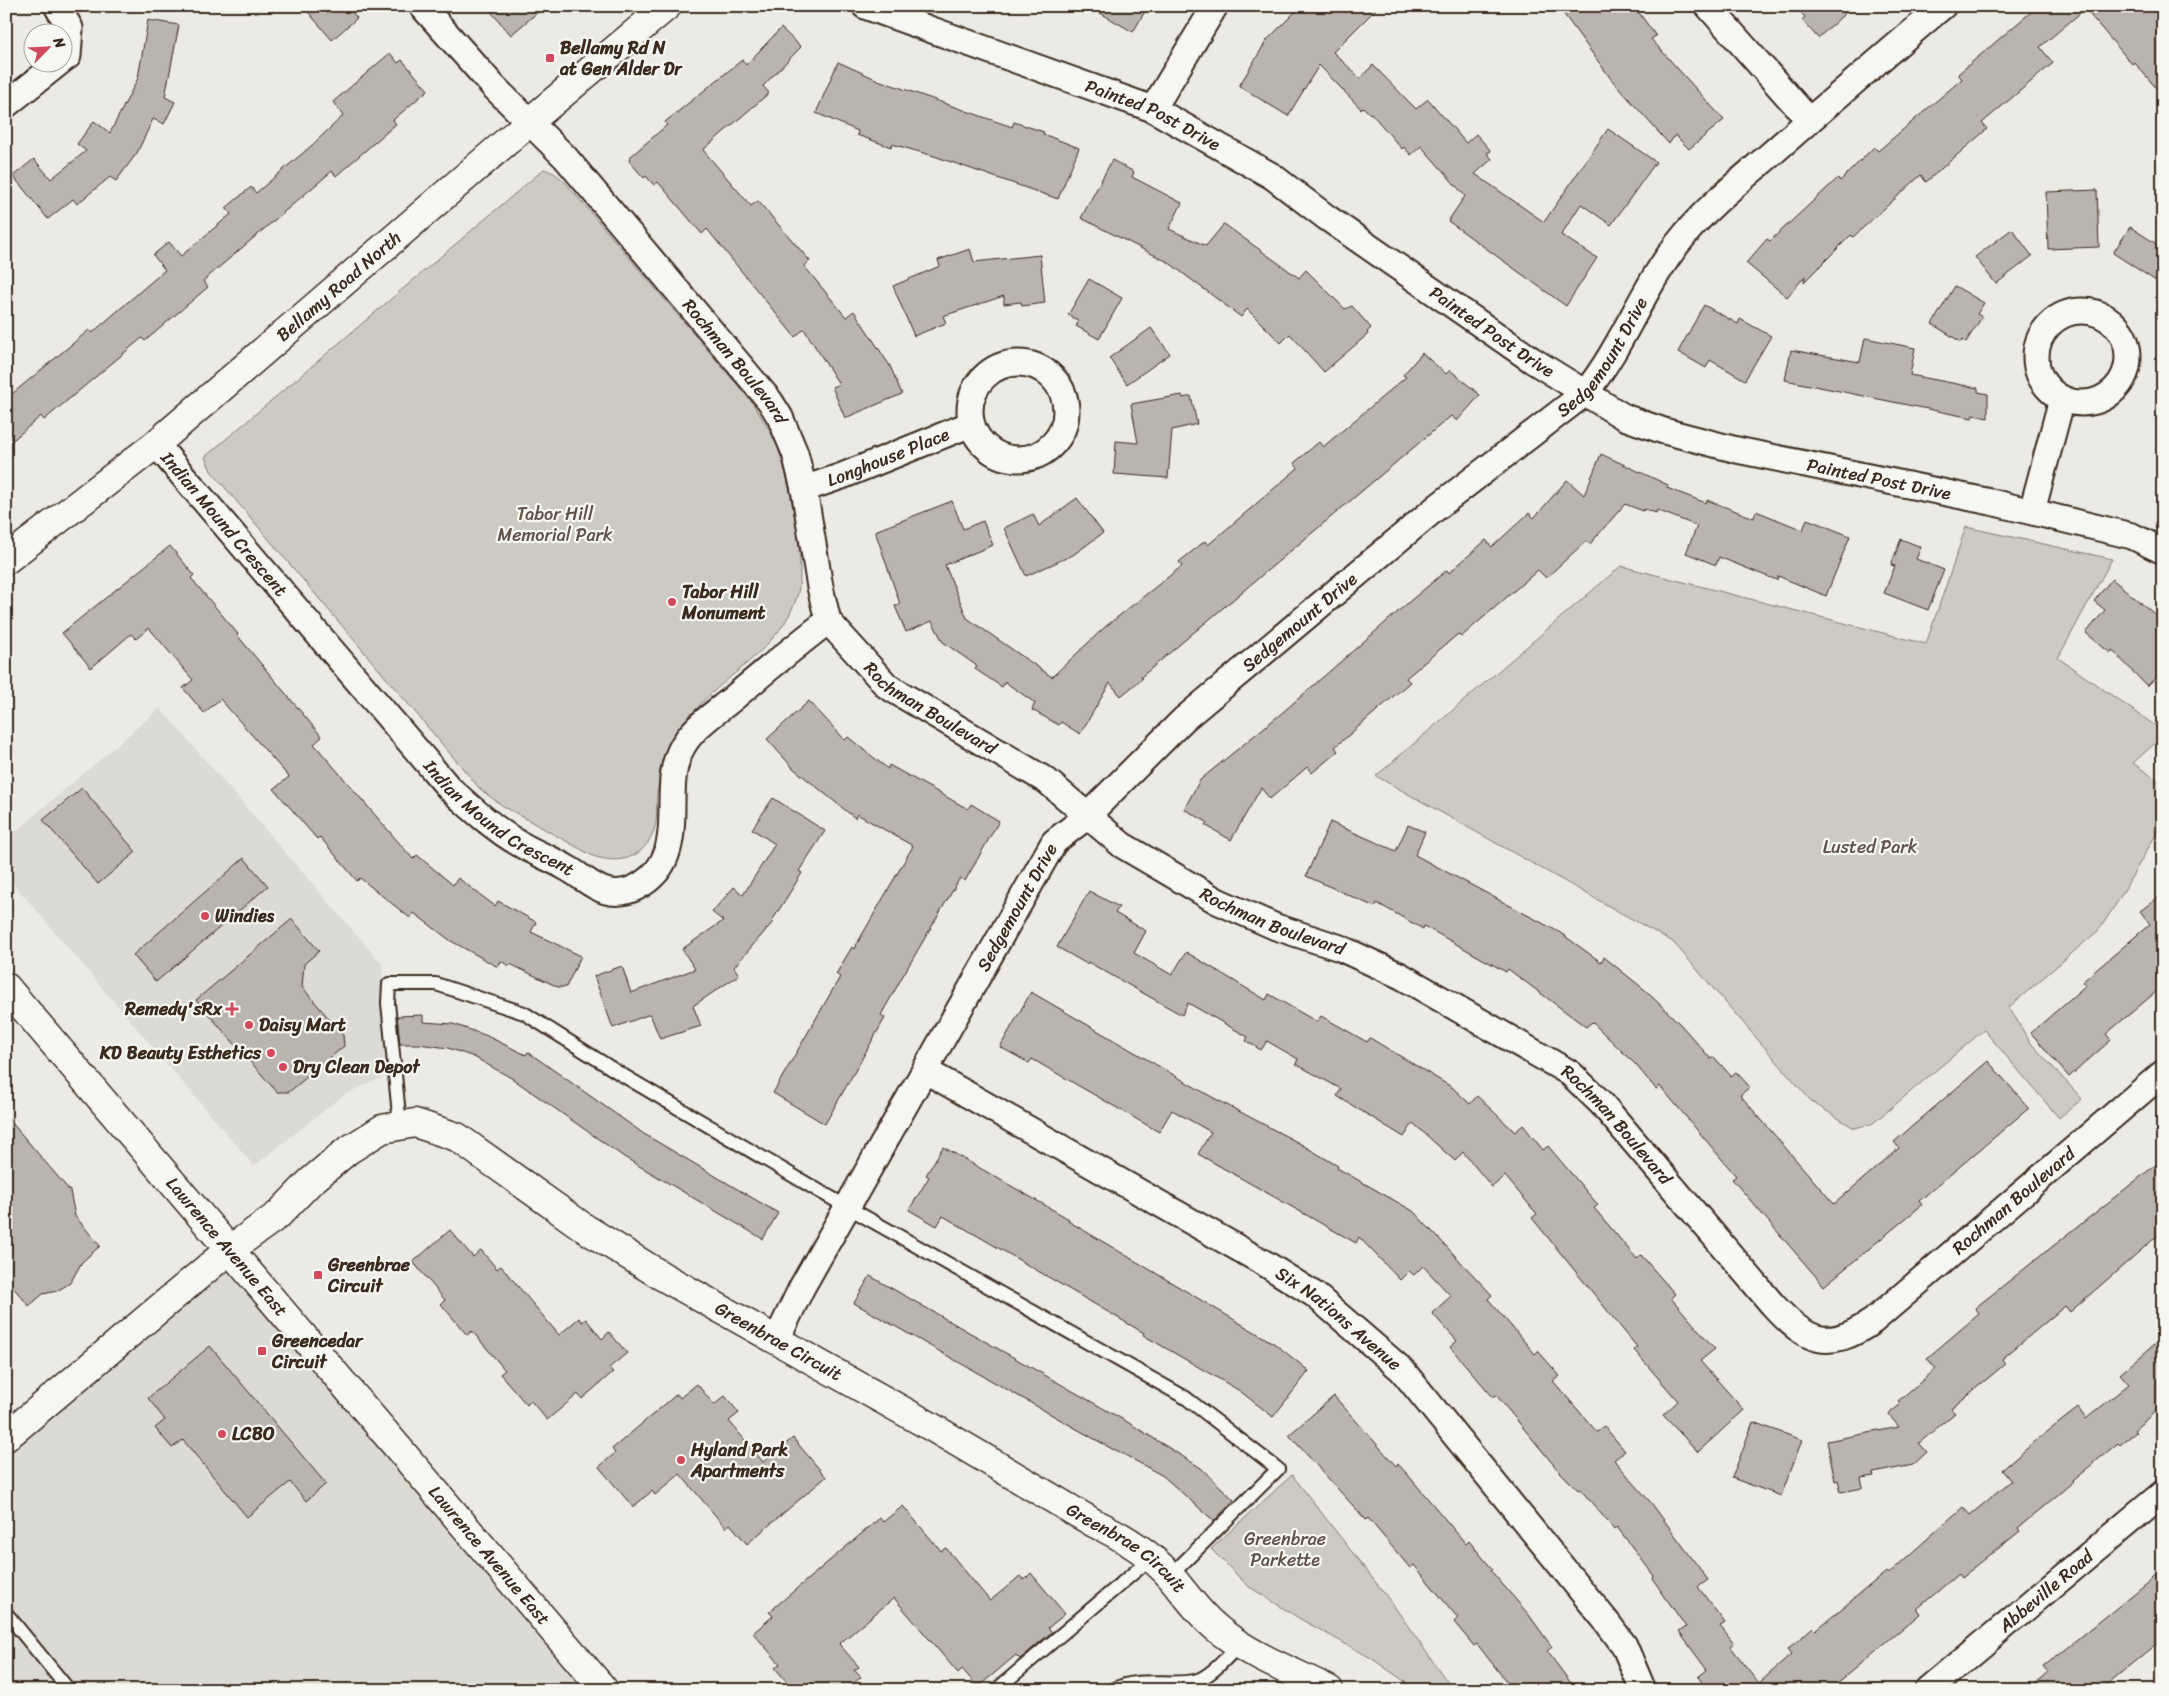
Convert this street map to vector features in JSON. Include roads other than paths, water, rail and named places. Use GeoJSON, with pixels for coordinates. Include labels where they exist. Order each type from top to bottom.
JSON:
{"type":"FeatureCollection","features":[{"type":"Feature","properties":{"kind":"street"},"geometry":{"type":"LineString","coordinates":[[57,6],[66,22]]}},
{"type":"Feature","properties":{"kind":"street","name":"Rochman Boulevard"},"geometry":{"type":"LineString","coordinates":[[422,6],[528,123],[565,157],[770,400],[780,417],[795,453],[804,489],[820,587],[828,621],[890,689],[1047,782],[1086,817],[1122,845],[1217,901],[1276,927],[1340,948],[1401,976],[1570,1073],[1602,1104],[1773,1305],[1796,1329],[1814,1338],[1843,1337],[1872,1320],[2163,1074]]}},
{"type":"Feature","properties":{"kind":"street","name":"Bellamy Road North"},"geometry":{"type":"LineString","coordinates":[[6,560],[156,444],[528,123],[668,6]]}},
{"type":"Feature","properties":{"kind":"street","name":"Painted Post Drive"},"geometry":{"type":"LineString","coordinates":[[865,6],[1153,109],[1272,176],[1373,250],[1532,360],[1624,417],[1664,431],[1728,448],[2032,511],[2132,536],[2163,551]]}},
{"type":"Feature","properties":{"kind":"street"},"geometry":{"type":"LineString","coordinates":[[1153,109],[1215,6]]}},
{"type":"Feature","properties":{"kind":"street"},"geometry":{"type":"LineString","coordinates":[[1708,6],[1809,120]]}},
{"type":"Feature","properties":{"kind":"street","name":"Sedgemount Drive"},"geometry":{"type":"LineString","coordinates":[[777,1339],[802,1287],[1054,842],[1086,817],[1184,719],[1436,508],[1585,393],[1604,370],[1619,345],[1644,294],[1683,236],[1722,198],[1809,120],[1943,6]]}},
{"type":"Feature","properties":{"kind":"street"},"geometry":{"type":"LineString","coordinates":[[6,105],[47,72]]}},
{"type":"Feature","properties":{"kind":"street"},"geometry":{"type":"LineString","coordinates":[[2032,511],[2062,399]]}},
{"type":"Feature","properties":{"kind":"street","name":"Longhouse Place"},"geometry":{"type":"LineString","coordinates":[[804,489],[842,476],[971,424]]}},
{"type":"Feature","properties":{"kind":"street","name":"Indian Mound Crescent"},"geometry":{"type":"LineString","coordinates":[[156,444],[448,788],[478,815],[520,845],[568,868],[607,891],[621,892],[633,888],[645,883],[659,870],[668,848],[674,776],[684,744],[708,718],[828,621]]}},
{"type":"Feature","properties":{"kind":"street","name":"Lawrence Avenue East"},"geometry":{"type":"LineString","coordinates":[[6,987],[604,1690]]}},
{"type":"Feature","properties":{"kind":"street","name":"Six Nations Avenue"},"geometry":{"type":"LineString","coordinates":[[926,1071],[1266,1264],[1315,1295],[1351,1324],[1402,1370],[1588,1596],[1624,1644],[1643,1690]]}},
{"type":"Feature","properties":{"kind":"street","name":"Greenbrae Circuit"},"geometry":{"type":"LineString","coordinates":[[229,1250],[278,1215],[310,1182],[347,1151],[382,1129],[415,1123],[456,1137],[586,1229],[714,1306],[777,1339],[1094,1523],[1119,1534],[1160,1567],[1207,1619],[1224,1634],[1296,1675],[1329,1690]]}},
{"type":"Feature","properties":{"kind":"street"},"geometry":{"type":"LineString","coordinates":[[6,1438],[229,1250]]}},
{"type":"Feature","properties":{"kind":"street","name":"Abbeville Road"},"geometry":{"type":"LineString","coordinates":[[1928,1690],[2163,1493]]}},
{"type":"Feature","properties":{"kind":"lane"},"geometry":{"type":"LineString","coordinates":[[400,1125],[388,1003],[390,984],[436,984],[524,1013],[619,1073],[819,1191],[848,1205],[1186,1398],[1278,1469],[1160,1567],[996,1690]]}},
{"type":"Feature","properties":{"kind":"lane"},"geometry":{"type":"LineString","coordinates":[[6,1613],[69,1690]]}},
{"type":"Feature","properties":{"kind":"lane"},"geometry":{"type":"LineString","coordinates":[[1113,1690],[1124,1684],[1152,1681],[1196,1681],[1220,1665],[1240,1644]]}},
{"type":"Feature","properties":{"kind":"place","name":"Bellamy Rd N at Gen Alder Dr"},"geometry":{"type":"Point","coordinates":[550,58]}},
{"type":"Feature","properties":{"kind":"place","name":"Tabor Hill Monument"},"geometry":{"type":"Point","coordinates":[672,602]}},
{"type":"Feature","properties":{"kind":"place","name":"Windies"},"geometry":{"type":"Point","coordinates":[205,916]}},
{"type":"Feature","properties":{"kind":"place","name":"Remedy'sRx"},"geometry":{"type":"Point","coordinates":[232,1009]}},
{"type":"Feature","properties":{"kind":"place","name":"Daisy Mart"},"geometry":{"type":"Point","coordinates":[249,1025]}},
{"type":"Feature","properties":{"kind":"place","name":"KD Beauty Esthetics"},"geometry":{"type":"Point","coordinates":[271,1053]}},
{"type":"Feature","properties":{"kind":"place","name":"Dry Clean Depot"},"geometry":{"type":"Point","coordinates":[283,1067]}},
{"type":"Feature","properties":{"kind":"place","name":"Greenbrae Circuit"},"geometry":{"type":"Point","coordinates":[318,1275]}},
{"type":"Feature","properties":{"kind":"place","name":"Greencedar Circuit"},"geometry":{"type":"Point","coordinates":[262,1351]}},
{"type":"Feature","properties":{"kind":"place","name":"LCBO"},"geometry":{"type":"Point","coordinates":[222,1434]}},
{"type":"Feature","properties":{"kind":"place","name":"Hyland Park Apartments"},"geometry":{"type":"Point","coordinates":[681,1460]}},
{"type":"Feature","properties":{"kind":"park label","name":"Tabor Hill Memorial Park"},"geometry":{"type":"Point","coordinates":[555,524]}},
{"type":"Feature","properties":{"kind":"park label","name":"Lusted Park"},"geometry":{"type":"Point","coordinates":[1870,847]}},
{"type":"Feature","properties":{"kind":"park label","name":"Greenbrae Parkette"},"geometry":{"type":"Point","coordinates":[1285,1549]}}]}
